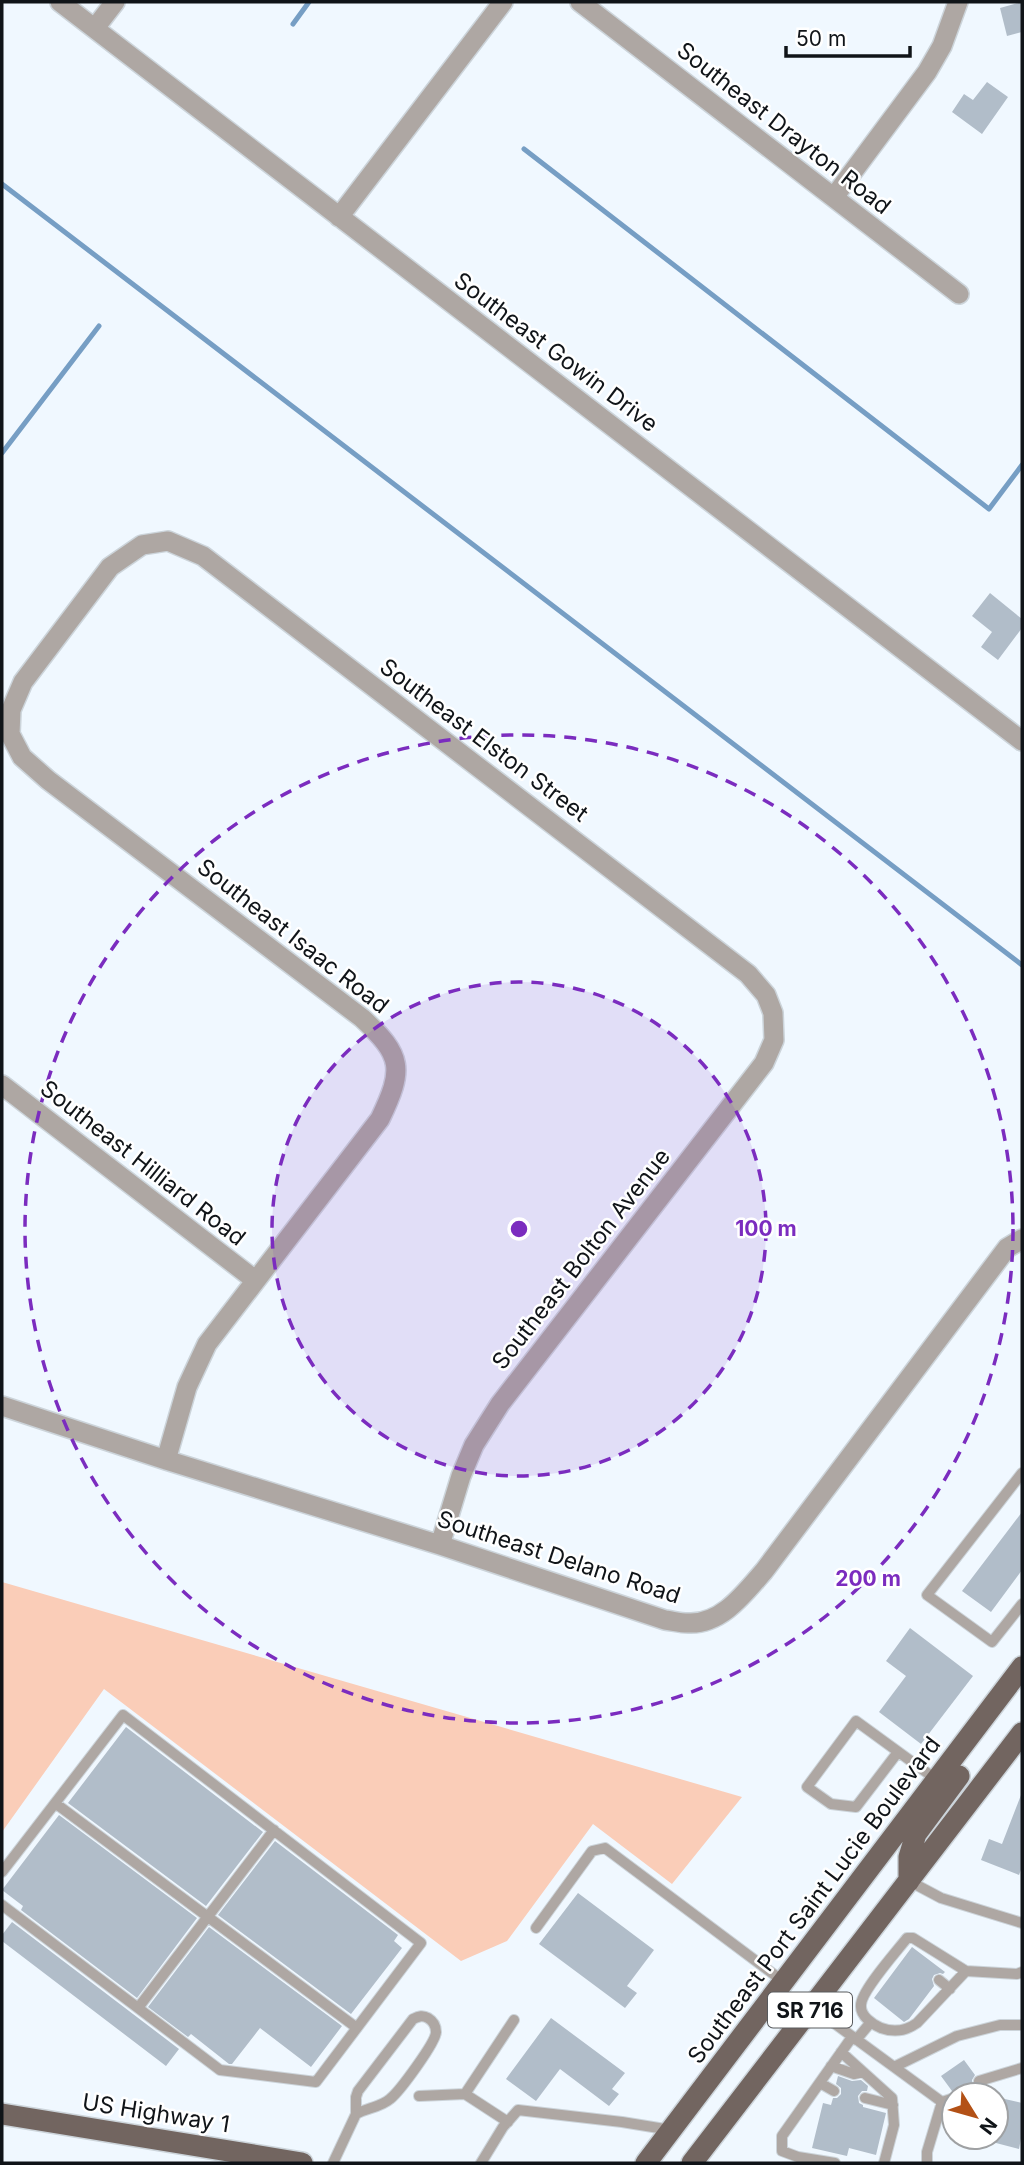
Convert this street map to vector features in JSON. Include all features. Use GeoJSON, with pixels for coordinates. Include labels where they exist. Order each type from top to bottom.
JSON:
{"type":"FeatureCollection","features":[{"type":"Feature","properties":{"kind":"main road","name":"Southeast Port Saint Lucie Boulevard"},"geometry":{"type":"LineString","coordinates":[[646,2163],[1022,1667]]}},
{"type":"Feature","properties":{"kind":"main road"},"geometry":{"type":"LineString","coordinates":[[909,1881],[909,1857],[916,1834],[972,1758],[974,1731]]}},
{"type":"Feature","properties":{"kind":"main road","name":"SR 716"},"geometry":{"type":"LineString","coordinates":[[692,2163],[1022,1733]]}},
{"type":"Feature","properties":{"kind":"main road","name":"US Highway 1"},"geometry":{"type":"LineString","coordinates":[[2,2114],[302,2163]]}},
{"type":"Feature","properties":{"kind":"main road"},"geometry":{"type":"LineString","coordinates":[[710,2163],[712,2138]]}},
{"type":"Feature","properties":{"kind":"street","name":"Southeast Gowin Drive"},"geometry":{"type":"LineString","coordinates":[[60,2],[1020,734]]}},
{"type":"Feature","properties":{"kind":"street"},"geometry":{"type":"LineString","coordinates":[[95,28],[116,2]]}},
{"type":"Feature","properties":{"kind":"street"},"geometry":{"type":"LineString","coordinates":[[339,217],[503,2]]}},
{"type":"Feature","properties":{"kind":"street","name":"Southeast Drayton Road"},"geometry":{"type":"LineString","coordinates":[[580,2],[958,294]]}},
{"type":"Feature","properties":{"kind":"street"},"geometry":{"type":"LineString","coordinates":[[834,197],[943,47],[958,2]]}},
{"type":"Feature","properties":{"kind":"street","name":"Southeast Elston Street"},"geometry":{"type":"LineString","coordinates":[[142,545],[168,541],[203,556],[748,974],[766,995],[773,1013]]}},
{"type":"Feature","properties":{"kind":"street","name":"Southeast Isaac Road"},"geometry":{"type":"LineString","coordinates":[[142,545],[110,567],[23,682],[11,710],[10,734],[22,757],[48,780],[362,1018],[384,1039],[396,1061],[394,1090],[380,1119],[207,1344],[187,1387],[166,1460]]}},
{"type":"Feature","properties":{"kind":"street","name":"Southeast Bolton Avenue"},"geometry":{"type":"LineString","coordinates":[[440,1545],[461,1476],[474,1445],[500,1404],[764,1063],[774,1040],[773,1013]]}},
{"type":"Feature","properties":{"kind":"street","name":"Southeast Hilliard Road"},"geometry":{"type":"LineString","coordinates":[[2,1086],[255,1280]]}},
{"type":"Feature","properties":{"kind":"street","name":"Southeast Delano Road"},"geometry":{"type":"LineString","coordinates":[[2,1406],[440,1545],[665,1620],[690,1624],[720,1615],[738,1601],[764,1572],[1007,1248],[1022,1239]]}},
{"type":"Feature","properties":{"kind":"lane"},"geometry":{"type":"LineString","coordinates":[[1022,1472],[928,1595],[992,1642],[1022,1604]]}},
{"type":"Feature","properties":{"kind":"lane"},"geometry":{"type":"LineString","coordinates":[[2,1872],[122,1715],[421,1943],[316,2082],[220,2070],[2,1905]]}},
{"type":"Feature","properties":{"kind":"lane"},"geometry":{"type":"LineString","coordinates":[[898,1752],[856,1808],[831,1804],[807,1787],[856,1721],[938,1780]]}},
{"type":"Feature","properties":{"kind":"lane"},"geometry":{"type":"LineString","coordinates":[[55,1802],[357,2028]]}},
{"type":"Feature","properties":{"kind":"lane"},"geometry":{"type":"LineString","coordinates":[[138,2008],[274,1830]]}},
{"type":"Feature","properties":{"kind":"lane"},"geometry":{"type":"LineString","coordinates":[[537,1928],[592,1851],[605,1847],[784,1982]]}},
{"type":"Feature","properties":{"kind":"lane"},"geometry":{"type":"LineString","coordinates":[[909,1881],[941,1898],[1022,1923]]}},
{"type":"Feature","properties":{"kind":"lane"},"geometry":{"type":"LineString","coordinates":[[966,1971],[936,1994],[917,2023],[902,2031],[881,2028],[862,2013],[864,1993],[894,1963],[907,1938],[913,1938],[966,1971],[1022,1972]]}},
{"type":"Feature","properties":{"kind":"lane"},"geometry":{"type":"LineString","coordinates":[[812,2007],[940,2101]]}},
{"type":"Feature","properties":{"kind":"lane"},"geometry":{"type":"LineString","coordinates":[[333,2163],[356,2114],[358,2091],[413,2019],[419,2016],[427,2017],[436,2030],[432,2045],[393,2097],[356,2114]]}},
{"type":"Feature","properties":{"kind":"lane"},"geometry":{"type":"LineString","coordinates":[[465,2094],[514,2020]]}},
{"type":"Feature","properties":{"kind":"lane"},"geometry":{"type":"LineString","coordinates":[[835,2163],[798,2157],[782,2151],[782,2137],[841,2052],[871,2022]]}},
{"type":"Feature","properties":{"kind":"lane"},"geometry":{"type":"LineString","coordinates":[[894,2067],[957,2036],[1000,2025],[1022,2025]]}},
{"type":"Feature","properties":{"kind":"lane"},"geometry":{"type":"LineString","coordinates":[[841,2052],[892,2098],[894,2125],[884,2163]]}},
{"type":"Feature","properties":{"kind":"lane"},"geometry":{"type":"LineString","coordinates":[[831,2066],[854,2074],[863,2071]]}},
{"type":"Feature","properties":{"kind":"lane"},"geometry":{"type":"LineString","coordinates":[[979,2081],[1022,2068]]}},
{"type":"Feature","properties":{"kind":"lane"},"geometry":{"type":"LineString","coordinates":[[820,2083],[834,2091]]}},
{"type":"Feature","properties":{"kind":"lane"},"geometry":{"type":"LineString","coordinates":[[419,2096],[465,2094],[508,2122]]}},
{"type":"Feature","properties":{"kind":"lane"},"geometry":{"type":"LineString","coordinates":[[865,2098],[893,2105]]}},
{"type":"Feature","properties":{"kind":"lane"},"geometry":{"type":"LineString","coordinates":[[927,2163],[927,2152],[940,2109]]}},
{"type":"Feature","properties":{"kind":"lane"},"geometry":{"type":"LineString","coordinates":[[481,2163],[518,2110],[671,2130]]}},
{"type":"Feature","properties":{"kind":"shaded area"},"geometry":{"type":"Polygon","coordinates":[[[2,1582],[742,1797],[672,1884],[593,1824],[507,1941],[461,1961],[104,1689],[2,1832],[2,1582]]]}},
{"type":"Feature","properties":{"kind":"building"},"geometry":{"type":"Polygon","coordinates":[[[1022,2],[1022,32],[1007,36],[1000,8],[1022,2]]]}},
{"type":"Feature","properties":{"kind":"building"},"geometry":{"type":"Polygon","coordinates":[[[987,82],[1008,97],[982,134],[952,112],[964,94],[973,100],[987,82]]]}},
{"type":"Feature","properties":{"kind":"building"},"geometry":{"type":"Polygon","coordinates":[[[990,593],[1022,619],[1022,628],[998,660],[981,647],[992,632],[972,616],[990,593]]]}},
{"type":"Feature","properties":{"kind":"building"},"geometry":{"type":"Polygon","coordinates":[[[1022,1512],[1022,1570],[991,1612],[962,1591],[1022,1512]]]}},
{"type":"Feature","properties":{"kind":"building"},"geometry":{"type":"Polygon","coordinates":[[[910,1628],[973,1676],[921,1744],[879,1712],[906,1676],[886,1661],[910,1628]]]}},
{"type":"Feature","properties":{"kind":"building"},"geometry":{"type":"Polygon","coordinates":[[[126,1727],[263,1832],[206,1906],[68,1803],[126,1727]]]}},
{"type":"Feature","properties":{"kind":"building"},"geometry":{"type":"Polygon","coordinates":[[[1021,1795],[1022,1867],[1019,1875],[981,1860],[989,1839],[1002,1844],[1021,1795]]]}},
{"type":"Feature","properties":{"kind":"building"},"geometry":{"type":"Polygon","coordinates":[[[59,1815],[197,1918],[137,1998],[21,1910],[23,1906],[2,1890],[59,1815]]]}},
{"type":"Feature","properties":{"kind":"building"},"geometry":{"type":"Polygon","coordinates":[[[275,1841],[398,1935],[394,1941],[402,1948],[351,2014],[218,1915],[275,1841]]]}},
{"type":"Feature","properties":{"kind":"building"},"geometry":{"type":"Polygon","coordinates":[[[578,1893],[654,1950],[627,1986],[637,1993],[625,2008],[539,1944],[578,1893]]]}},
{"type":"Feature","properties":{"kind":"building"},"geometry":{"type":"Polygon","coordinates":[[[12,1922],[179,2049],[166,2066],[2,1941],[2,1935],[12,1922]]]}},
{"type":"Feature","properties":{"kind":"building"},"geometry":{"type":"Polygon","coordinates":[[[209,1927],[342,2026],[311,2067],[260,2028],[232,2064],[229,2064],[191,2034],[188,2037],[148,2007],[209,1927]]]}},
{"type":"Feature","properties":{"kind":"building"},"geometry":{"type":"Polygon","coordinates":[[[912,1947],[945,1972],[934,1975],[934,1986],[904,2022],[874,1998],[912,1947]]]}},
{"type":"Feature","properties":{"kind":"building"},"geometry":{"type":"Polygon","coordinates":[[[551,2018],[625,2073],[612,2089],[619,2094],[609,2106],[560,2069],[536,2101],[506,2079],[551,2018]]]}},
{"type":"Feature","properties":{"kind":"building"},"geometry":{"type":"Polygon","coordinates":[[[964,2060],[975,2075],[972,2081],[945,2081],[941,2076],[964,2060]]]}},
{"type":"Feature","properties":{"kind":"building"},"geometry":{"type":"Polygon","coordinates":[[[838,2076],[852,2081],[861,2080],[868,2086],[867,2091],[862,2091],[858,2096],[859,2103],[863,2107],[886,2113],[876,2155],[849,2148],[847,2156],[812,2148],[823,2103],[831,2105],[833,2098],[841,2094],[841,2088],[836,2084],[838,2076]]]}},
{"type":"Feature","properties":{"kind":"building"},"geometry":{"type":"Polygon","coordinates":[[[1010,2100],[1022,2103],[1019,2149],[1010,2147],[1010,2100]]]}},
{"type":"Feature","properties":{"kind":"waterway"},"geometry":{"type":"LineString","coordinates":[[293,24],[309,2]]}},
{"type":"Feature","properties":{"kind":"waterway"},"geometry":{"type":"LineString","coordinates":[[524,149],[989,509],[1022,465]]}},
{"type":"Feature","properties":{"kind":"waterway"},"geometry":{"type":"LineString","coordinates":[[2,184],[1022,965]]}},
{"type":"Feature","properties":{"kind":"waterway"},"geometry":{"type":"LineString","coordinates":[[2,453],[99,326]]}}]}
